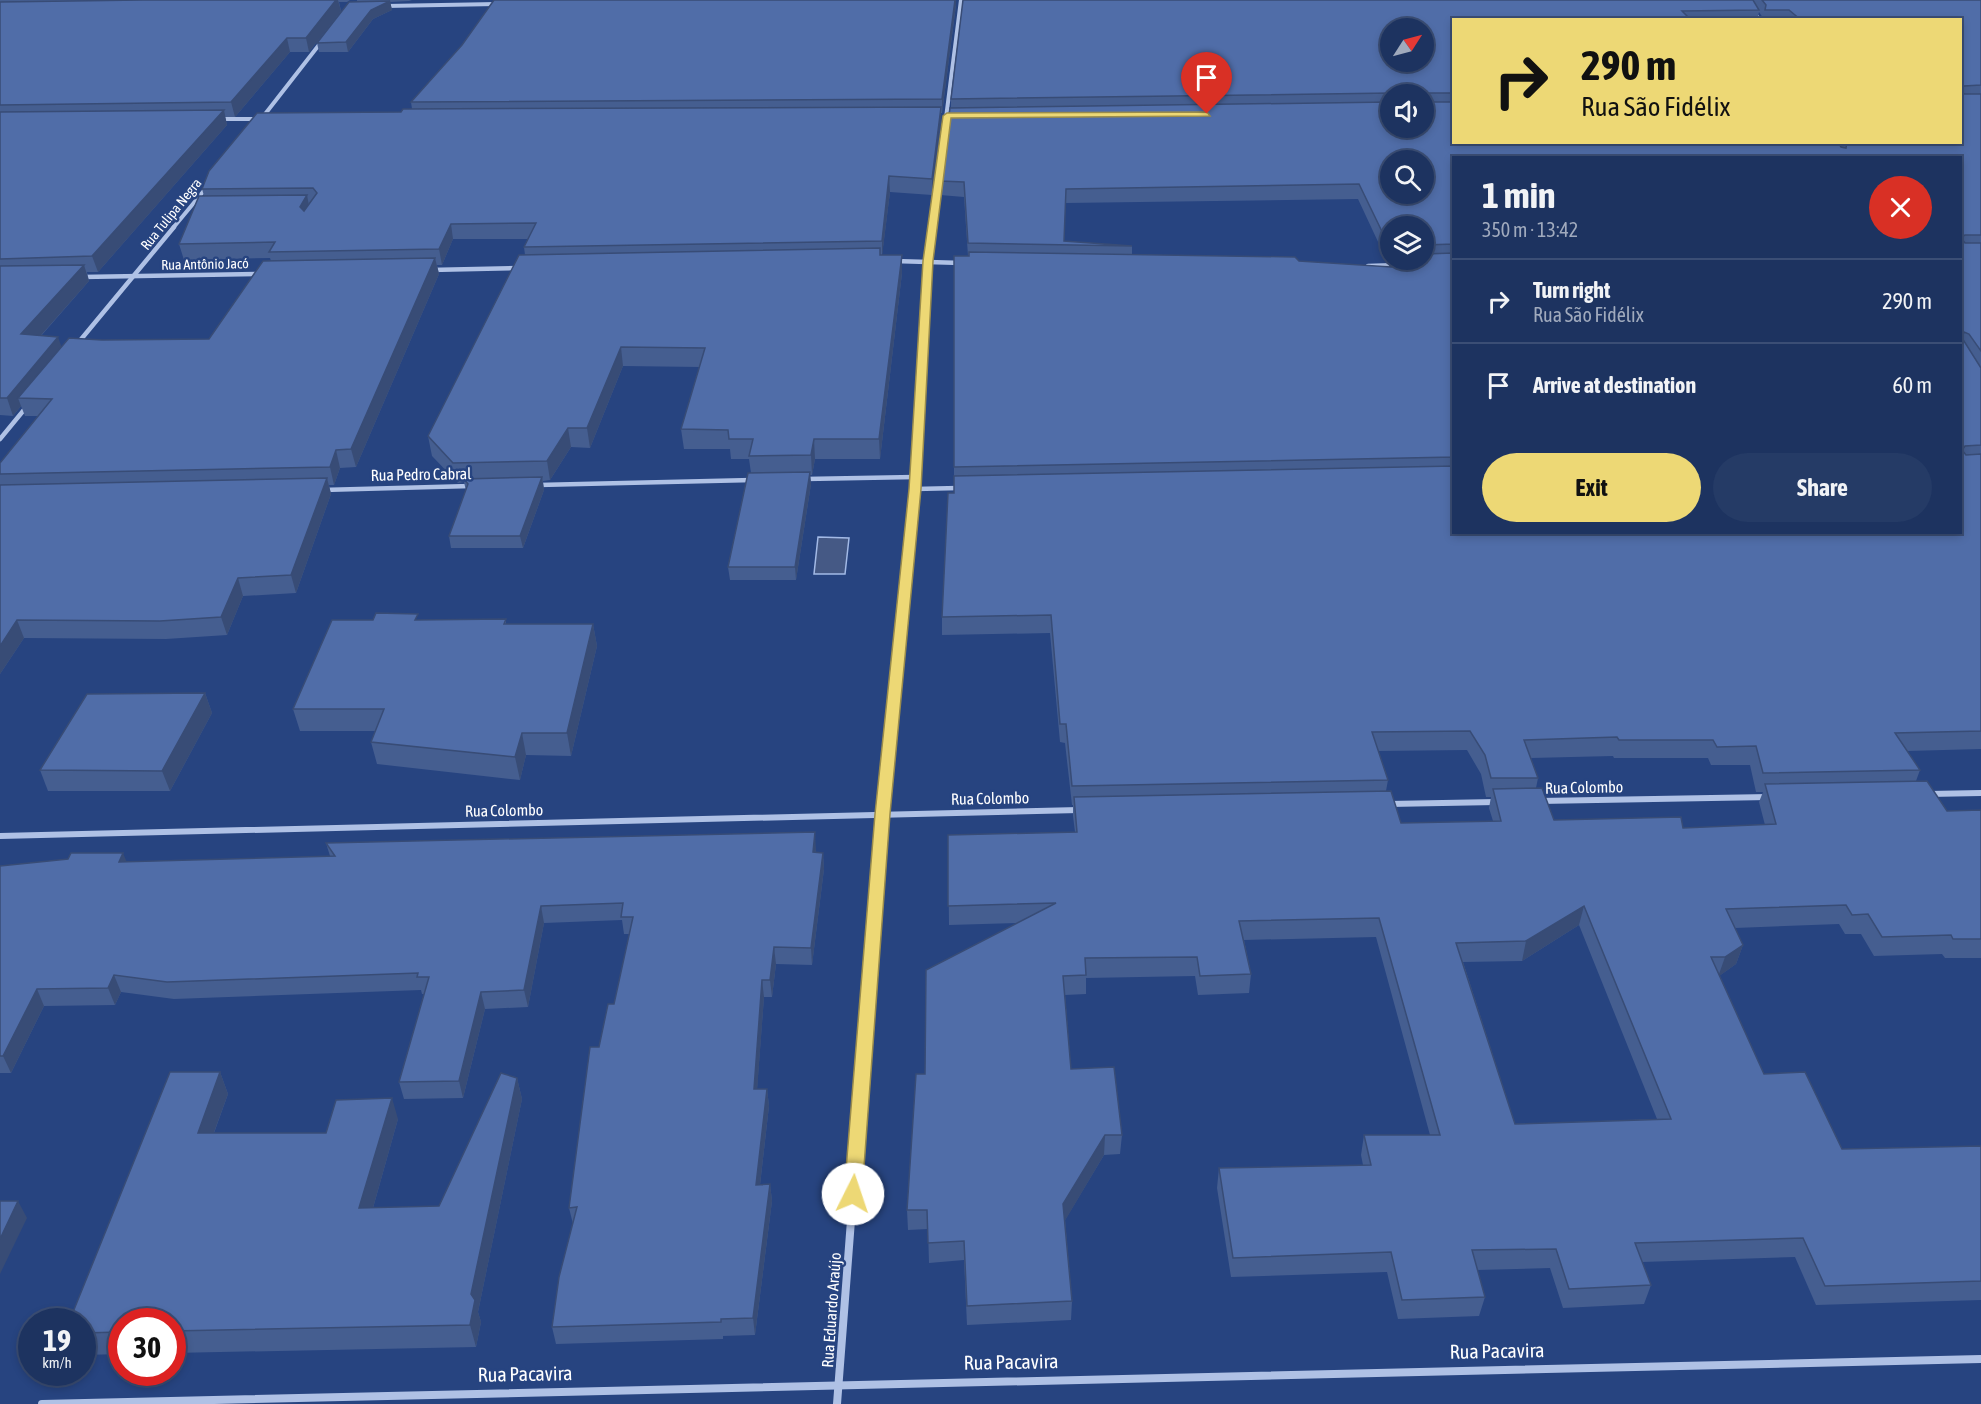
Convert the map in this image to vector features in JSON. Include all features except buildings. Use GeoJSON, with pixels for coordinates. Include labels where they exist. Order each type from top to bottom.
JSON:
{"type":"FeatureCollection","features":[{"type":"Feature","properties":{"kind":"street"},"geometry":{"type":"LineString","coordinates":[[1747,0],[1758,18]]}},
{"type":"Feature","properties":{"kind":"street"},"geometry":{"type":"LineString","coordinates":[[953,1],[968,3]]}},
{"type":"Feature","properties":{"kind":"street","name":"Rua Eduardo Araújo"},"geometry":{"type":"LineString","coordinates":[[837,1404],[882,814],[915,489],[928,261],[961,1]]}},
{"type":"Feature","properties":{"kind":"street"},"geometry":{"type":"LineString","coordinates":[[373,6],[504,4]]}},
{"type":"Feature","properties":{"kind":"street"},"geometry":{"type":"LineString","coordinates":[[257,125],[328,33]]}},
{"type":"Feature","properties":{"kind":"street"},"geometry":{"type":"LineString","coordinates":[[938,116],[957,116]]}},
{"type":"Feature","properties":{"kind":"street"},"geometry":{"type":"LineString","coordinates":[[214,119],[273,119]]}},
{"type":"Feature","properties":{"kind":"street","name":"Rua Tulipa Negra"},"geometry":{"type":"LineString","coordinates":[[74,349],[210,182]]}},
{"type":"Feature","properties":{"kind":"street"},"geometry":{"type":"LineString","coordinates":[[887,261],[972,263]]}},
{"type":"Feature","properties":{"kind":"street"},"geometry":{"type":"LineString","coordinates":[[1362,266],[1380,266]]}},
{"type":"Feature","properties":{"kind":"street"},"geometry":{"type":"LineString","coordinates":[[423,270],[530,268]]}},
{"type":"Feature","properties":{"kind":"street","name":"Rua Antônio Jacó"},"geometry":{"type":"LineString","coordinates":[[78,277],[272,273]]}},
{"type":"Feature","properties":{"kind":"street"},"geometry":{"type":"LineString","coordinates":[[0,439],[30,403]]}},
{"type":"Feature","properties":{"kind":"street"},"geometry":{"type":"LineString","coordinates":[[795,479],[915,477]]}},
{"type":"Feature","properties":{"kind":"street"},"geometry":{"type":"LineString","coordinates":[[534,485],[760,480]]}},
{"type":"Feature","properties":{"kind":"street","name":"Rua Pedro Cabral"},"geometry":{"type":"LineString","coordinates":[[309,490],[475,486]]}},
{"type":"Feature","properties":{"kind":"street"},"geometry":{"type":"LineString","coordinates":[[915,489],[963,488]]}},
{"type":"Feature","properties":{"kind":"street"},"geometry":{"type":"LineString","coordinates":[[1921,794],[1981,793]]}},
{"type":"Feature","properties":{"kind":"street","name":"Rua Colombo"},"geometry":{"type":"LineString","coordinates":[[1527,801],[1778,797]]}},
{"type":"Feature","properties":{"kind":"street"},"geometry":{"type":"LineString","coordinates":[[1384,804],[1503,802]]}},
{"type":"Feature","properties":{"kind":"street","name":"Rua Colombo"},"geometry":{"type":"LineString","coordinates":[[0,836],[1085,810]]}},
{"type":"Feature","properties":{"kind":"street","name":"Rua Pacavira"},"geometry":{"type":"LineString","coordinates":[[42,1404],[1981,1359]]}},
{"type":"Feature","properties":{"kind":"water"},"geometry":{"type":"Polygon","coordinates":[[[818,537],[849,538],[845,574],[814,574],[818,537]]]}},
{"type":"Feature","properties":{"kind":"route"},"geometry":{"type":"LineString","coordinates":[[853,1194],[882,814],[915,489],[928,261],[947,116],[1207,114]]}}]}
